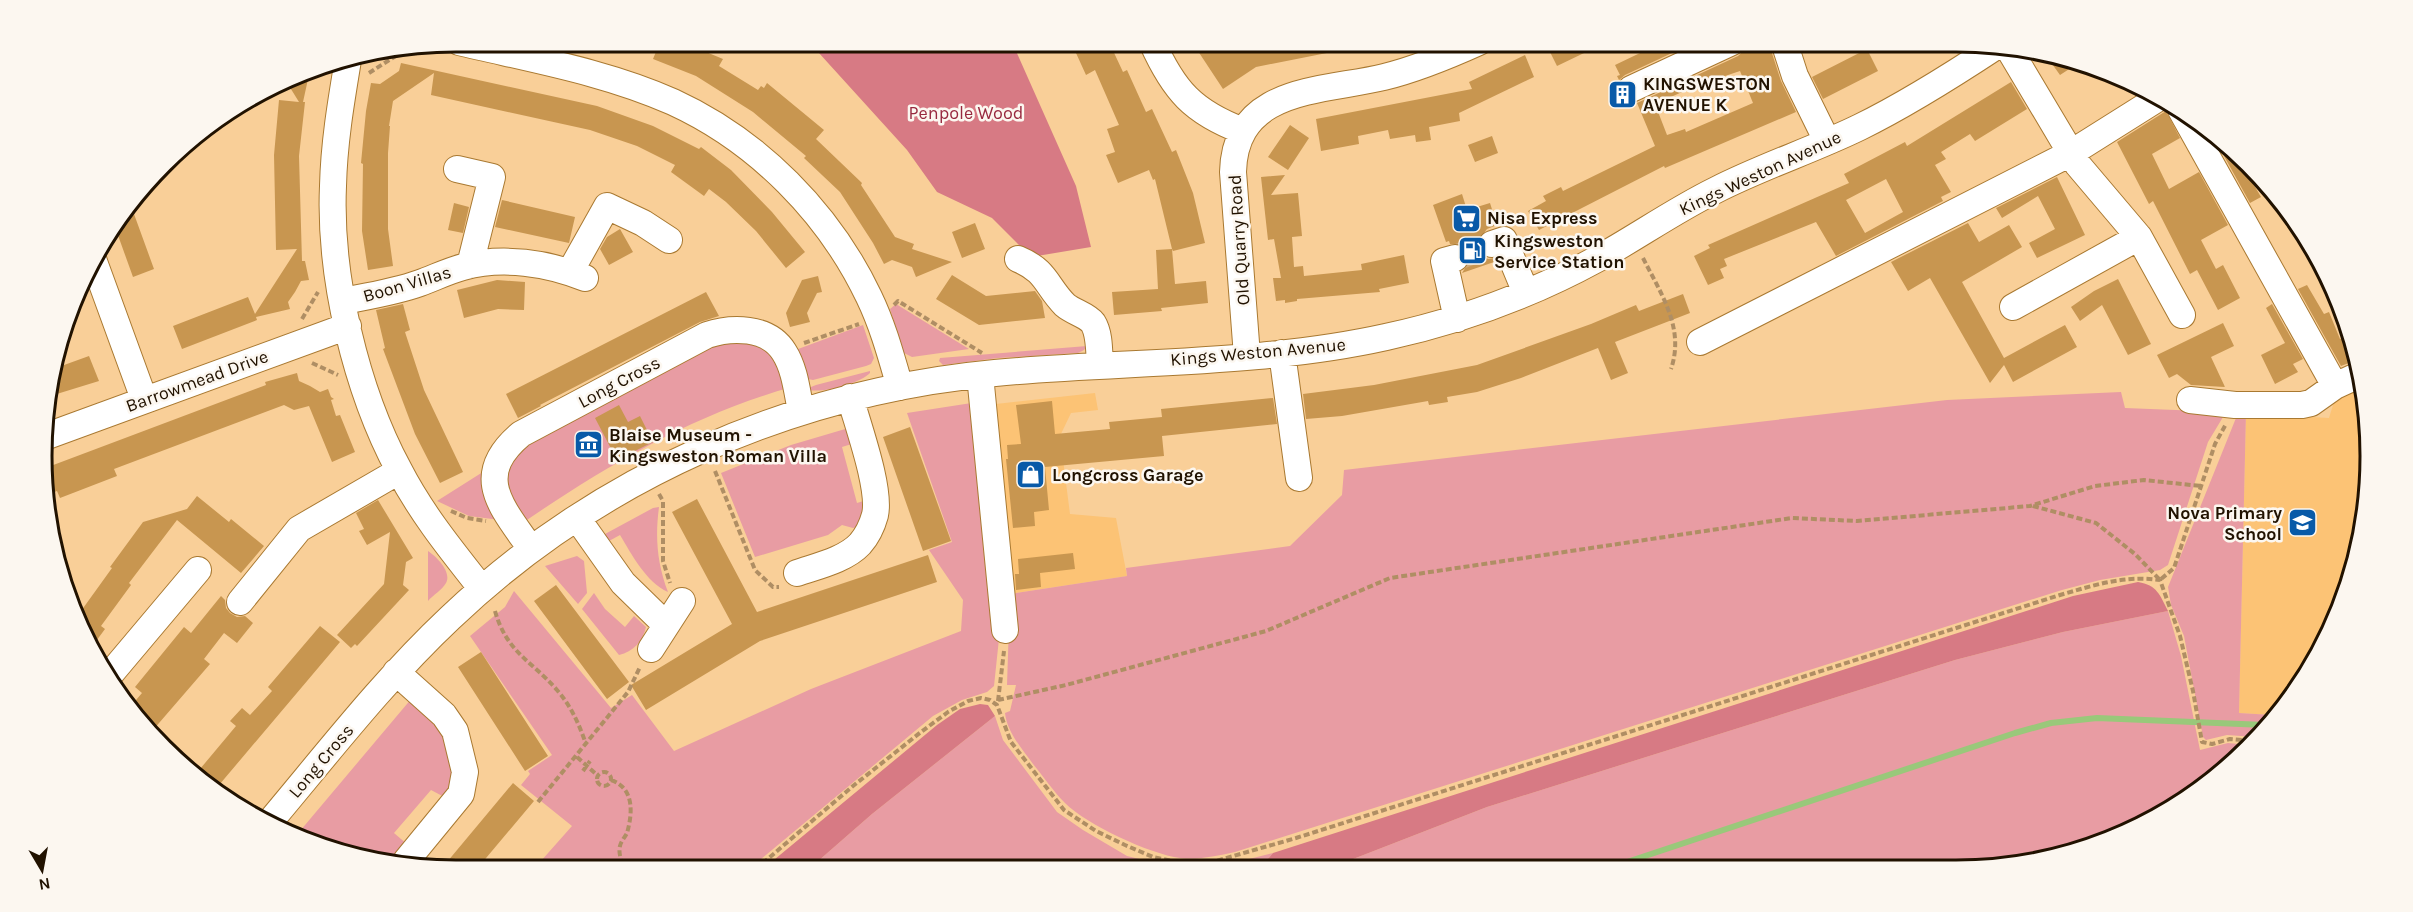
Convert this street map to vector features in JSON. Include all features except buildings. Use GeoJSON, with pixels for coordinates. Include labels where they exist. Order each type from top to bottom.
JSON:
{"type":"FeatureCollection","features":[{"type":"Feature","properties":{"kind":"street"},"geometry":{"type":"LineString","coordinates":[[500,52],[637,88],[699,115],[742,142],[798,194],[839,243],[869,296],[900,387]]}},
{"type":"Feature","properties":{"kind":"street"},"geometry":{"type":"LineString","coordinates":[[1157,52],[1182,95],[1211,117],[1244,131]]}},
{"type":"Feature","properties":{"kind":"street","name":"Old Quarry Road"},"geometry":{"type":"LineString","coordinates":[[1247,356],[1233,172],[1235,151],[1244,131],[1261,112],[1281,98],[1384,77],[1440,52]]}},
{"type":"Feature","properties":{"kind":"street"},"geometry":{"type":"LineString","coordinates":[[1631,89],[1711,52]]}},
{"type":"Feature","properties":{"kind":"street"},"geometry":{"type":"LineString","coordinates":[[1787,52],[1795,76],[1827,141]]}},
{"type":"Feature","properties":{"kind":"street","name":"Kings Weston Avenue"},"geometry":{"type":"LineString","coordinates":[[1100,366],[1316,350],[1387,337],[1457,319],[1526,293],[1592,262],[1681,207],[1860,127],[1938,86],[1986,53]]}},
{"type":"Feature","properties":{"kind":"street"},"geometry":{"type":"LineString","coordinates":[[2013,57],[2085,174],[2126,219],[2139,237],[2181,315]]}},
{"type":"Feature","properties":{"kind":"street"},"geometry":{"type":"LineString","coordinates":[[347,68],[335,142],[333,187],[335,252],[345,314],[373,414],[399,471],[423,511],[488,600]]}},
{"type":"Feature","properties":{"kind":"street"},"geometry":{"type":"LineString","coordinates":[[1700,342],[2071,153],[2151,103]]}},
{"type":"Feature","properties":{"kind":"street"},"geometry":{"type":"LineString","coordinates":[[2191,128],[2335,386]]}},
{"type":"Feature","properties":{"kind":"street","name":"Boon Villas"},"geometry":{"type":"LineString","coordinates":[[457,169],[492,177],[470,265]]}},
{"type":"Feature","properties":{"kind":"street","name":"Boon Villas"},"geometry":{"type":"LineString","coordinates":[[345,314],[408,287],[470,265],[529,263],[577,275],[607,206],[643,223],[669,240]]}},
{"type":"Feature","properties":{"kind":"street"},"geometry":{"type":"LineString","coordinates":[[2012,307],[2139,237]]}},
{"type":"Feature","properties":{"kind":"street"},"geometry":{"type":"LineString","coordinates":[[1492,244],[1504,240],[1526,293]]}},
{"type":"Feature","properties":{"kind":"street"},"geometry":{"type":"LineString","coordinates":[[1455,258],[1444,261],[1457,319]]}},
{"type":"Feature","properties":{"kind":"street"},"geometry":{"type":"LineString","coordinates":[[1018,259],[1038,271],[1065,304],[1093,324],[1097,336],[1100,366]]}},
{"type":"Feature","properties":{"kind":"street"},"geometry":{"type":"LineString","coordinates":[[98,271],[144,399]]}},
{"type":"Feature","properties":{"kind":"street","name":"Barrowmead Drive"},"geometry":{"type":"LineString","coordinates":[[53,434],[144,399],[345,314]]}},
{"type":"Feature","properties":{"kind":"street","name":"Long Cross"},"geometry":{"type":"LineString","coordinates":[[531,549],[498,497],[494,474],[506,447],[521,434],[706,335],[726,329],[745,330],[764,335],[777,344],[783,350],[792,370],[801,411]]}},
{"type":"Feature","properties":{"kind":"street"},"geometry":{"type":"LineString","coordinates":[[1282,353],[1299,478]]}},
{"type":"Feature","properties":{"kind":"street","name":"Long Cross"},"geometry":{"type":"LineString","coordinates":[[275,816],[396,672],[450,618],[488,600],[531,549],[649,475],[705,447],[801,411],[850,397],[980,375],[1100,366]]}},
{"type":"Feature","properties":{"kind":"street"},"geometry":{"type":"LineString","coordinates":[[980,375],[1005,630]]}},
{"type":"Feature","properties":{"kind":"street"},"geometry":{"type":"LineString","coordinates":[[2190,400],[2235,405],[2306,404],[2353,378]]}},
{"type":"Feature","properties":{"kind":"street"},"geometry":{"type":"LineString","coordinates":[[797,573],[840,558],[859,545],[870,530],[875,514],[875,492],[850,397]]}},
{"type":"Feature","properties":{"kind":"street"},"geometry":{"type":"LineString","coordinates":[[240,602],[299,529],[399,471]]}},
{"type":"Feature","properties":{"kind":"street"},"geometry":{"type":"LineString","coordinates":[[578,518],[623,583],[665,624]]}},
{"type":"Feature","properties":{"kind":"street"},"geometry":{"type":"LineString","coordinates":[[114,669],[198,570]]}},
{"type":"Feature","properties":{"kind":"street"},"geometry":{"type":"LineString","coordinates":[[651,649],[665,624],[682,601]]}},
{"type":"Feature","properties":{"kind":"street"},"geometry":{"type":"LineString","coordinates":[[396,672],[444,715],[455,732],[465,772],[461,794],[410,857]]}},
{"type":"Feature","properties":{"kind":"path"},"geometry":{"type":"LineString","coordinates":[[1634,238],[1672,319],[1677,338],[1676,353],[1671,369]]}},
{"type":"Feature","properties":{"kind":"path"},"geometry":{"type":"LineString","coordinates":[[1219,860],[1296,838],[2102,583],[2138,577],[2160,580],[2174,568],[2215,444],[2235,405]]}},
{"type":"Feature","properties":{"kind":"path"},"geometry":{"type":"LineString","coordinates":[[715,471],[755,570],[773,586],[784,587],[800,582],[797,573]]}},
{"type":"Feature","properties":{"kind":"path"},"geometry":{"type":"LineString","coordinates":[[649,475],[663,501],[663,561],[674,592],[682,601]]}},
{"type":"Feature","properties":{"kind":"path"},"geometry":{"type":"LineString","coordinates":[[767,860],[854,786],[948,712],[968,701],[981,698],[998,703],[1266,631],[1390,578],[1792,518],[1857,520],[2030,506],[2095,486],[2144,480],[2201,486]]}},
{"type":"Feature","properties":{"kind":"path"},"geometry":{"type":"LineString","coordinates":[[423,511],[436,503],[467,518],[504,522],[510,518]]}},
{"type":"Feature","properties":{"kind":"path"},"geometry":{"type":"LineString","coordinates":[[2030,506],[2096,523],[2135,554],[2160,580],[2180,636],[2202,742],[2212,744],[2230,739],[2243,740]]}},
{"type":"Feature","properties":{"kind":"path"},"geometry":{"type":"LineString","coordinates":[[488,600],[508,643],[557,690],[572,710],[587,744]]}},
{"type":"Feature","properties":{"kind":"path"},"geometry":{"type":"LineString","coordinates":[[1005,630],[998,703],[1011,741],[1064,810],[1096,831],[1125,846],[1168,860]]}},
{"type":"Feature","properties":{"kind":"path"},"geometry":{"type":"LineString","coordinates":[[538,802],[628,692],[651,649]]}},
{"type":"Feature","properties":{"kind":"path"},"geometry":{"type":"LineString","coordinates":[[577,757],[588,763],[597,775],[596,779],[601,786],[605,786],[611,780]]}},
{"type":"Feature","properties":{"kind":"path"},"geometry":{"type":"LineString","coordinates":[[583,771],[588,763]]}},
{"type":"Feature","properties":{"kind":"path"},"geometry":{"type":"LineString","coordinates":[[597,775],[600,772],[608,773],[611,780],[620,783],[627,790],[631,801],[626,834],[619,847],[621,860]]}},
{"type":"Feature","properties":{"kind":"shaded area"},"geometry":{"type":"Polygon","coordinates":[[[896,304],[969,349],[912,357],[904,353],[890,309],[896,304]]]}},
{"type":"Feature","properties":{"kind":"shaded area"},"geometry":{"type":"Polygon","coordinates":[[[863,325],[874,358],[871,364],[866,366],[813,380],[808,379],[790,352],[863,325]]]}},
{"type":"Feature","properties":{"kind":"shaded area"},"geometry":{"type":"Polygon","coordinates":[[[716,338],[763,341],[792,387],[720,412],[651,444],[585,482],[521,524],[501,484],[507,454],[716,338]]]}},
{"type":"Feature","properties":{"kind":"shaded area"},"geometry":{"type":"Polygon","coordinates":[[[1087,346],[1078,353],[998,358],[943,365],[939,361],[940,358],[1087,346]]]}},
{"type":"Feature","properties":{"kind":"shaded area"},"geometry":{"type":"Polygon","coordinates":[[[870,371],[858,381],[839,387],[820,390],[806,389],[816,385],[870,371]]]}},
{"type":"Feature","properties":{"kind":"shaded area","name":"Nova Primary School"},"geometry":{"type":"Polygon","coordinates":[[[2355,387],[2360,430],[2360,482],[2353,535],[2347,560],[2319,634],[2277,702],[2266,715],[2239,713],[2246,413],[2329,418],[2336,395],[2355,387]]]}},
{"type":"Feature","properties":{"kind":"shaded area"},"geometry":{"type":"Polygon","coordinates":[[[2121,392],[2125,408],[2226,412],[2208,442],[2168,565],[2160,570],[2100,580],[2062,590],[1235,852],[1208,857],[1180,858],[1136,845],[1103,829],[1065,803],[1020,746],[1006,720],[1005,713],[1010,711],[1016,685],[1007,685],[1010,594],[1127,576],[1126,568],[1290,546],[1342,495],[1344,470],[1947,400],[2121,392]]]}},
{"type":"Feature","properties":{"kind":"shaded area","name":"Longcross Garage"},"geometry":{"type":"Polygon","coordinates":[[[1095,393],[1098,410],[1071,413],[1060,436],[1070,514],[1116,518],[1127,576],[1010,594],[987,405],[1095,393]]]}},
{"type":"Feature","properties":{"kind":"shaded area"},"geometry":{"type":"Polygon","coordinates":[[[978,402],[1000,629],[994,686],[987,692],[962,700],[933,716],[760,860],[542,860],[572,826],[521,785],[530,774],[528,771],[552,755],[470,636],[505,607],[514,591],[611,708],[632,695],[674,751],[811,689],[961,631],[963,600],[929,550],[952,542],[907,413],[978,402]]]}},
{"type":"Feature","properties":{"kind":"shaded area"},"geometry":{"type":"Polygon","coordinates":[[[2238,413],[2246,413],[2239,713],[2266,715],[2246,736],[2227,735],[2206,740],[2203,737],[2184,636],[2171,605],[2168,587],[2238,413]]]}},
{"type":"Feature","properties":{"kind":"shaded area"},"geometry":{"type":"Polygon","coordinates":[[[852,427],[855,443],[842,447],[857,503],[870,499],[862,525],[853,528],[842,525],[828,535],[755,557],[721,473],[791,445],[852,427]]]}},
{"type":"Feature","properties":{"kind":"shaded area"},"geometry":{"type":"Polygon","coordinates":[[[486,470],[500,520],[469,516],[437,501],[486,470]]]}},
{"type":"Feature","properties":{"kind":"shaded area"},"geometry":{"type":"Polygon","coordinates":[[[659,507],[658,550],[661,571],[668,592],[646,575],[620,535],[609,541],[605,534],[659,507]]]}},
{"type":"Feature","properties":{"kind":"shaded area"},"geometry":{"type":"Polygon","coordinates":[[[428,551],[443,565],[447,579],[444,586],[428,601],[428,551]]]}},
{"type":"Feature","properties":{"kind":"shaded area"},"geometry":{"type":"Polygon","coordinates":[[[577,556],[584,561],[587,593],[578,604],[545,566],[577,556]]]}},
{"type":"Feature","properties":{"kind":"shaded area"},"geometry":{"type":"Polygon","coordinates":[[[594,593],[605,609],[625,627],[634,616],[646,627],[640,641],[633,649],[619,655],[582,609],[594,593]]]}},
{"type":"Feature","properties":{"kind":"shaded area"},"geometry":{"type":"Polygon","coordinates":[[[2168,611],[2181,656],[2200,750],[2228,743],[2239,744],[2203,776],[2135,818],[2061,846],[2010,856],[1957,860],[1351,860],[1487,807],[1955,660],[2063,632],[2168,611]]]}},
{"type":"Feature","properties":{"kind":"shaded area"},"geometry":{"type":"Polygon","coordinates":[[[412,698],[443,726],[456,764],[448,799],[431,790],[394,833],[408,845],[401,856],[352,846],[302,829],[412,698]]]}},
{"type":"Feature","properties":{"kind":"shaded area"},"geometry":{"type":"Polygon","coordinates":[[[995,716],[1003,740],[1057,812],[1127,856],[1144,860],[819,860],[872,814],[995,716]]]}},
{"type":"Feature","properties":{"kind":"shaded area"},"geometry":{"type":"Polygon","coordinates":[[[1273,853],[1267,860],[1245,860],[1273,853]]]}},
{"type":"Feature","properties":{"kind":"green space","name":"Penpole Wood"},"geometry":{"type":"Polygon","coordinates":[[[818,52],[1016,52],[1076,186],[1091,247],[1031,257],[992,218],[937,192],[907,150],[818,52]]]}},
{"type":"Feature","properties":{"kind":"green space"},"geometry":{"type":"Polygon","coordinates":[[[2138,582],[2154,588],[2168,611],[2063,632],[1955,660],[1487,807],[1351,860],[1267,860],[1273,853],[2073,596],[2138,582]]]}},
{"type":"Feature","properties":{"kind":"green space"},"geometry":{"type":"Polygon","coordinates":[[[980,704],[988,705],[995,716],[872,814],[819,860],[774,860],[937,725],[960,709],[980,704]]]}},
{"type":"Feature","properties":{"kind":"waterway"},"geometry":{"type":"LineString","coordinates":[[1633,860],[2051,723],[2097,718],[2257,725]]}},
{"type":"Feature","properties":{"kind":"tunnel"},"geometry":{"type":"LineString","coordinates":[[1455,258],[1492,244]]}},
{"type":"Feature","properties":{"kind":"place","name":"KINGSWESTON AVENUE K"},"geometry":{"type":"Point","coordinates":[1622,94]}},
{"type":"Feature","properties":{"kind":"place","name":"Nisa Express"},"geometry":{"type":"Point","coordinates":[1466,218]}},
{"type":"Feature","properties":{"kind":"place","name":"Kingsweston Service Station"},"geometry":{"type":"Point","coordinates":[1473,251]}},
{"type":"Feature","properties":{"kind":"place","name":"Blaise Museum - Kingsweston Roman Villa"},"geometry":{"type":"Point","coordinates":[588,445]}},
{"type":"Feature","properties":{"kind":"place","name":"Longcross Garage"},"geometry":{"type":"Point","coordinates":[1031,475]}},
{"type":"Feature","properties":{"kind":"place","name":"Nova Primary School"},"geometry":{"type":"Point","coordinates":[2303,523]}}]}
